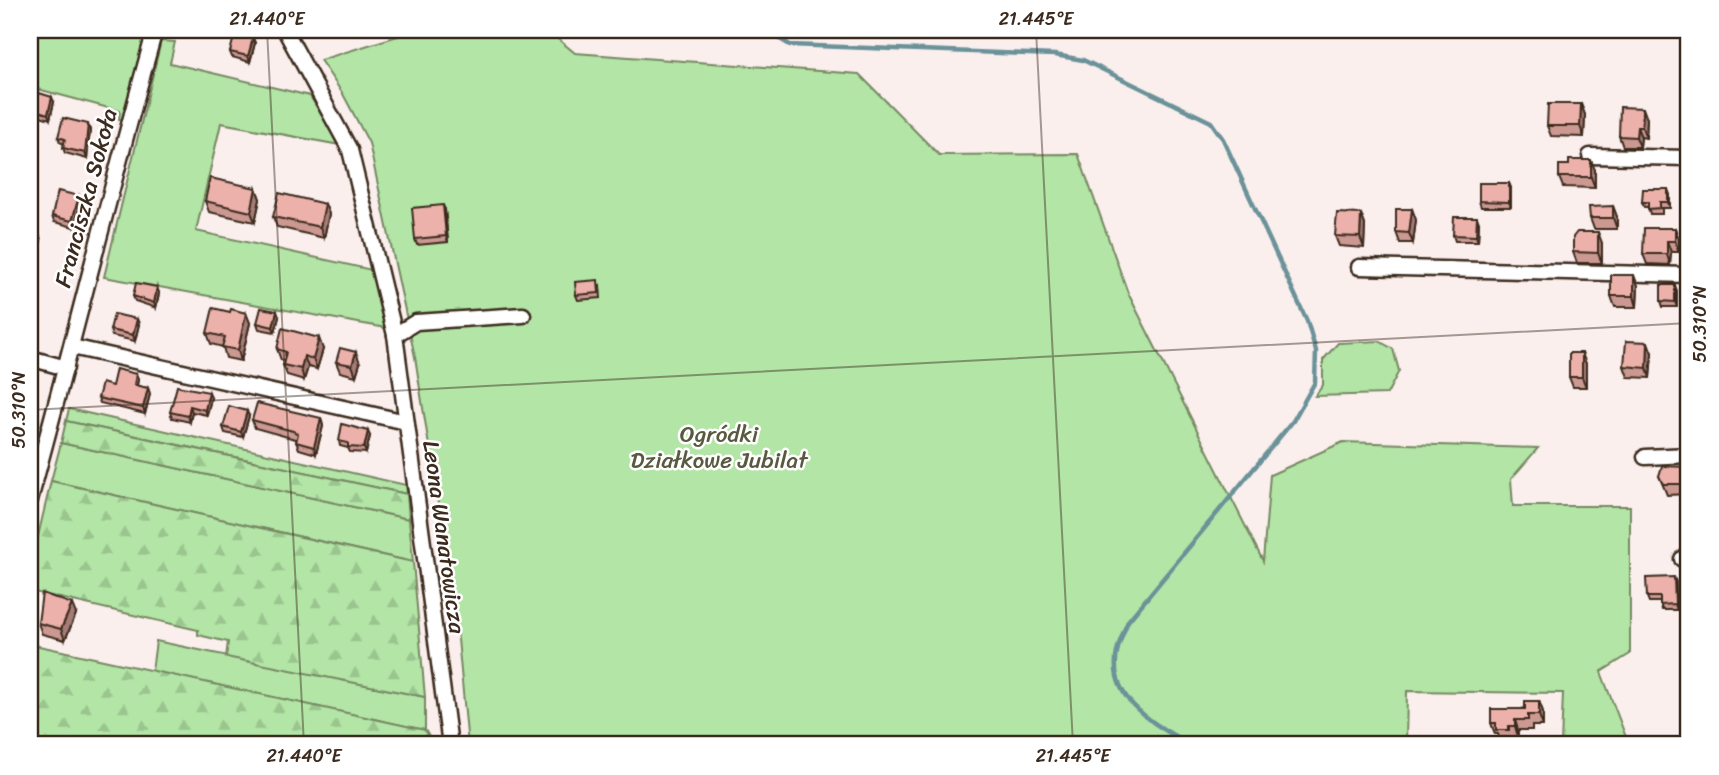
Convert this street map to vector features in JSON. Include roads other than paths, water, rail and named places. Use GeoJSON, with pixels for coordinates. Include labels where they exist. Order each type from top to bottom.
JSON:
{"type":"FeatureCollection","features":[{"type":"Feature","properties":{"kind":"street","name":"Franciszka Sokoła"},"geometry":{"type":"LineString","coordinates":[[30,500],[72,347],[104,209],[155,30]]}},
{"type":"Feature","properties":{"kind":"street","name":"Leona Wanatowicza"},"geometry":{"type":"LineString","coordinates":[[285,30],[351,149],[395,335],[450,745]]}},
{"type":"Feature","properties":{"kind":"street"},"geometry":{"type":"LineString","coordinates":[[1590,156],[1689,158]]}},
{"type":"Feature","properties":{"kind":"street"},"geometry":{"type":"LineString","coordinates":[[1359,267],[1689,275]]}},
{"type":"Feature","properties":{"kind":"street"},"geometry":{"type":"LineString","coordinates":[[395,335],[416,322],[523,316]]}},
{"type":"Feature","properties":{"kind":"street"},"geometry":{"type":"LineString","coordinates":[[72,347],[406,422]]}},
{"type":"Feature","properties":{"kind":"street"},"geometry":{"type":"LineString","coordinates":[[30,358],[66,368]]}},
{"type":"Feature","properties":{"kind":"street"},"geometry":{"type":"LineString","coordinates":[[1645,457],[1689,455]]}},
{"type":"Feature","properties":{"kind":"waterway"},"geometry":{"type":"LineString","coordinates":[[765,30],[790,45],[1055,55],[1083,60],[1211,122],[1223,139],[1307,321],[1316,351],[1315,382],[1293,421],[1128,621],[1120,640],[1116,669],[1127,698],[1150,720],[1190,745]]}},
{"type":"Feature","properties":{"kind":"park label","name":"Ogródki Działkowe Jubilat"},"geometry":{"type":"Point","coordinates":[719,447]}}]}
